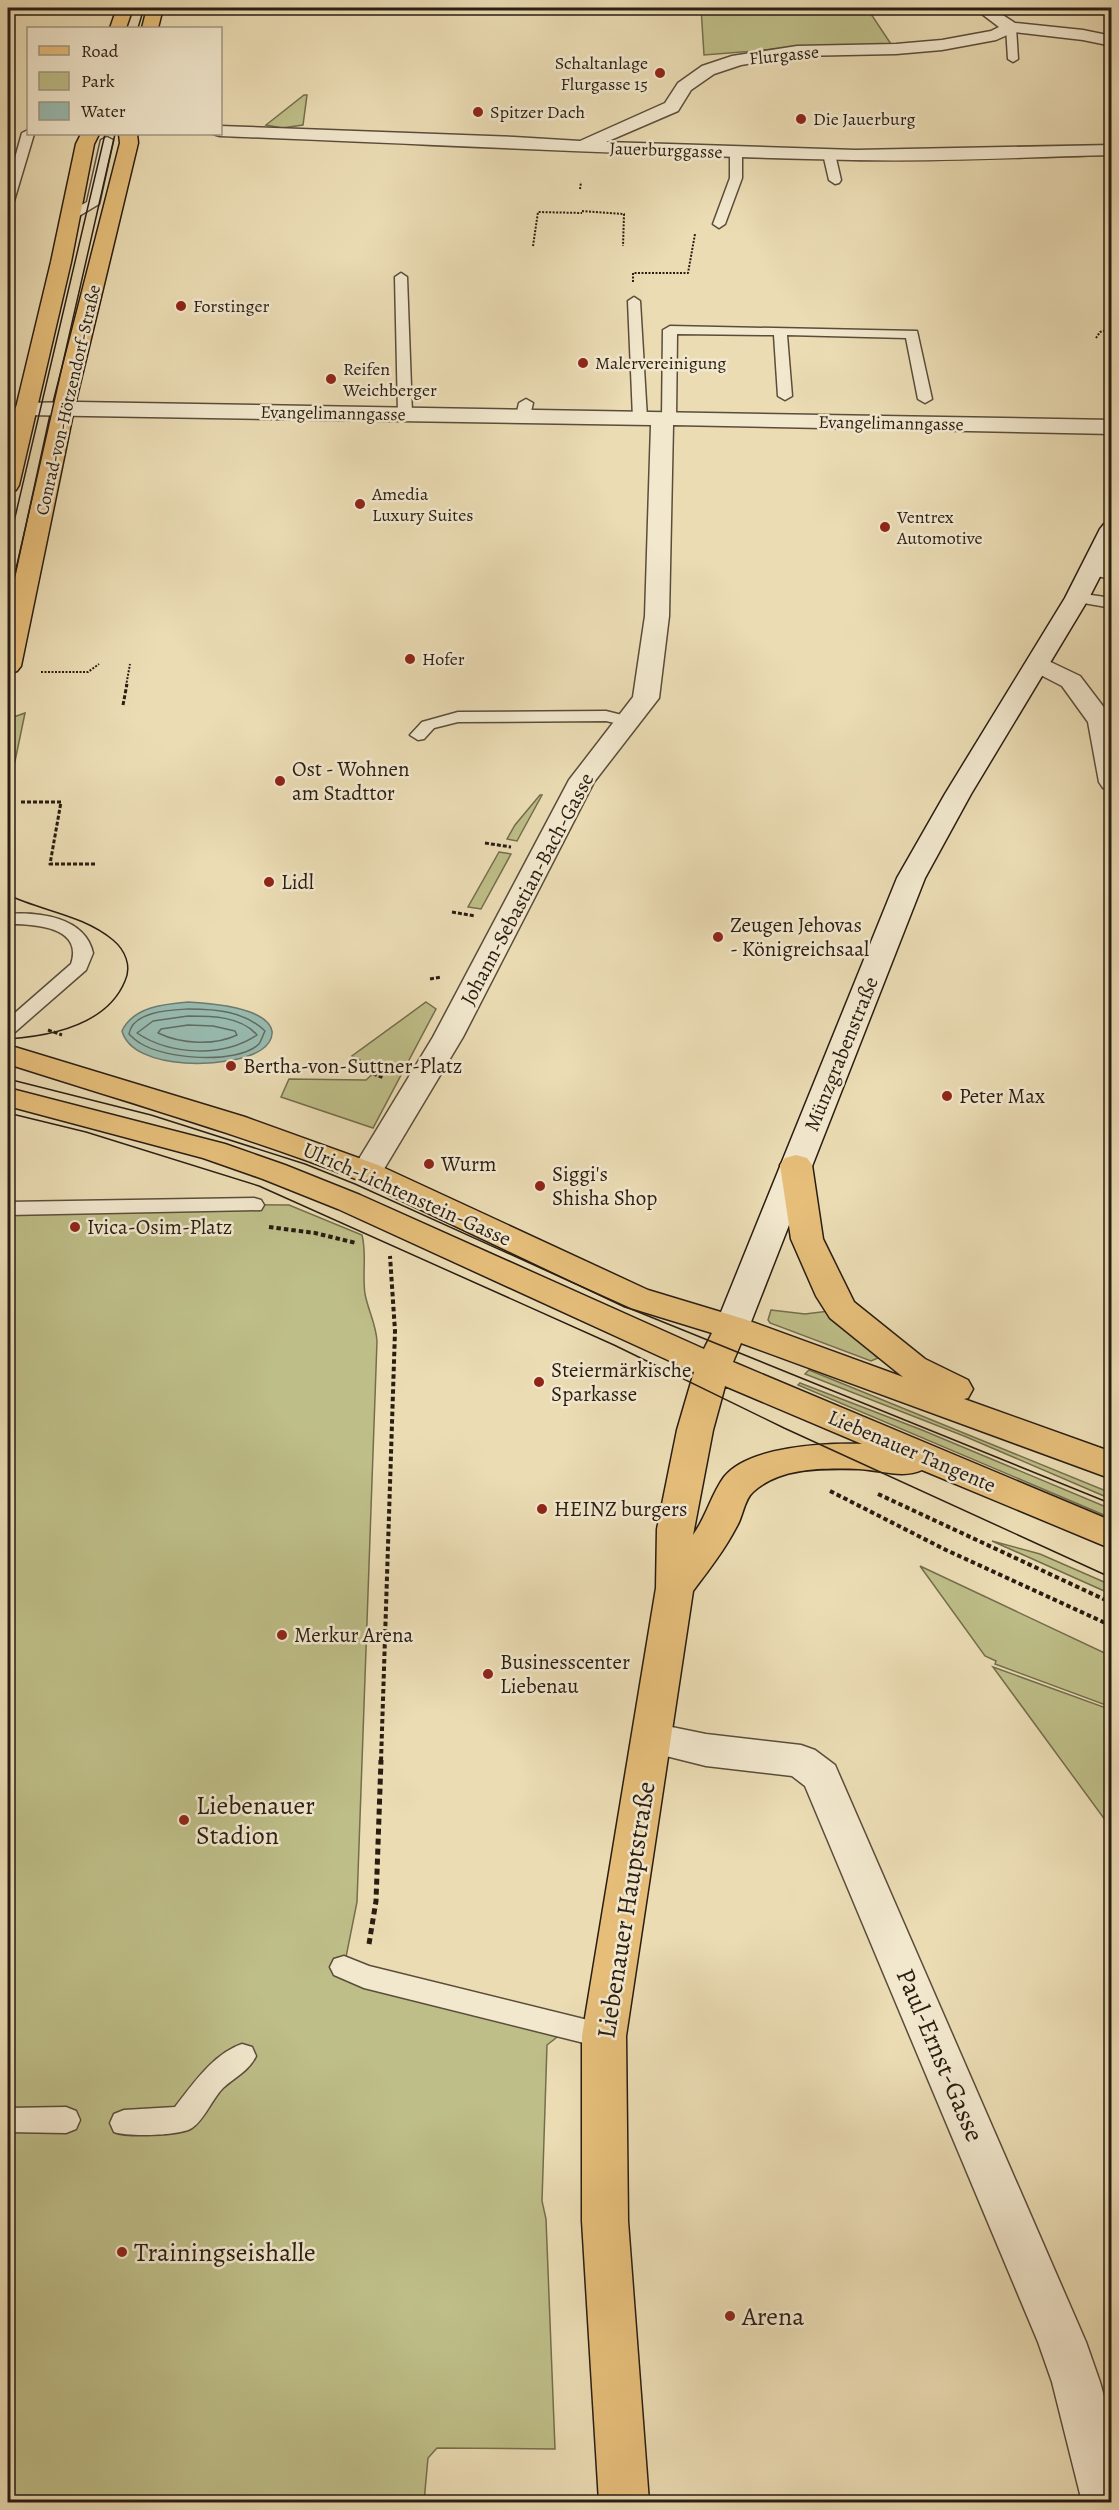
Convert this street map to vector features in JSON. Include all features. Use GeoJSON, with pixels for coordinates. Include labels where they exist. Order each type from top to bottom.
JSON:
{"type":"FeatureCollection","features":[{"type":"Feature","properties":{"kind":"main road"},"geometry":{"type":"LineString","coordinates":[[118,27],[125,8]]}},
{"type":"Feature","properties":{"kind":"main road"},"geometry":{"type":"LineString","coordinates":[[150,27],[155,8]]}},
{"type":"Feature","properties":{"kind":"main road","name":"Conrad-von-Hötzendorf-Straße"},"geometry":{"type":"LineString","coordinates":[[8,666],[63,409],[129,143],[128,135]]}},
{"type":"Feature","properties":{"kind":"main road","name":"Conrad-von-Hötzendorf-Straße"},"geometry":{"type":"LineString","coordinates":[[8,485],[85,144],[98,136]]}},
{"type":"Feature","properties":{"kind":"main road","name":"Ulrich-Lichtenstein-Gasse"},"geometry":{"type":"LineString","coordinates":[[8,1054],[203,1113],[322,1154],[367,1172],[636,1298],[732,1327]]}},
{"type":"Feature","properties":{"kind":"main road","name":"Ulrich-Lichtenstein-Gasse"},"geometry":{"type":"LineString","coordinates":[[8,1097],[214,1151],[274,1172],[349,1202],[713,1367]]}},
{"type":"Feature","properties":{"kind":"main road"},"geometry":{"type":"LineString","coordinates":[[796,1165],[807,1239],[833,1296],[842,1310],[913,1367],[1077,1451]]}},
{"type":"Feature","properties":{"kind":"main road"},"geometry":{"type":"LineString","coordinates":[[732,1327],[1077,1451],[1112,1466]]}},
{"type":"Feature","properties":{"kind":"main road","name":"Liebenauer Hauptstraße"},"geometry":{"type":"LineString","coordinates":[[624,2502],[605,2221],[604,2036],[675,1588],[675,1528],[695,1430],[713,1367],[732,1327]]}},
{"type":"Feature","properties":{"kind":"main road","name":"Liebenauer Tangente"},"geometry":{"type":"LineString","coordinates":[[713,1367],[1112,1536]]}},
{"type":"Feature","properties":{"kind":"main road"},"geometry":{"type":"LineString","coordinates":[[675,1588],[720,1524],[739,1484],[765,1468],[837,1456],[875,1456],[955,1469]]}},
{"type":"Feature","properties":{"kind":"street","name":"Flurgasse"},"geometry":{"type":"LineString","coordinates":[[982,8],[1011,27],[1083,35],[1112,41]]}},
{"type":"Feature","properties":{"kind":"street","name":"Flurgasse"},"geometry":{"type":"LineString","coordinates":[[582,147],[672,107],[684,87],[708,70],[738,60],[797,51],[896,49],[942,45],[996,35],[1011,27]]}},
{"type":"Feature","properties":{"kind":"street","name":"Jauerburggasse"},"geometry":{"type":"LineString","coordinates":[[222,131],[514,142],[582,147],[829,154],[1112,150]]}},
{"type":"Feature","properties":{"kind":"street","name":"Evangelimanngasse"},"geometry":{"type":"LineString","coordinates":[[26,409],[290,407],[405,414],[524,410],[657,419],[1112,427]]}},
{"type":"Feature","properties":{"kind":"street","name":"Johann-Sebastian-Bach-Gasse"},"geometry":{"type":"LineString","coordinates":[[367,1172],[448,1037],[582,780],[646,698],[657,616],[657,419]]}},
{"type":"Feature","properties":{"kind":"street","name":"Münzgrabenstraße"},"geometry":{"type":"LineString","coordinates":[[732,1327],[911,878],[1077,597],[1101,573],[1112,529]]}},
{"type":"Feature","properties":{"kind":"street"},"geometry":{"type":"LineString","coordinates":[[1038,664],[1071,681],[1101,721],[1112,782]]}},
{"type":"Feature","properties":{"kind":"street","name":"Paul-Ernst-Gasse"},"geometry":{"type":"LineString","coordinates":[[652,1738],[706,1750],[801,1761],[821,1776],[1062,2342],[1085,2415],[1107,2502]]}},
{"type":"Feature","properties":{"kind":"lane"},"geometry":{"type":"LineString","coordinates":[[1011,27],[1013,59]]}},
{"type":"Feature","properties":{"kind":"lane"},"geometry":{"type":"LineString","coordinates":[[8,201],[27,135]]}},
{"type":"Feature","properties":{"kind":"lane"},"geometry":{"type":"LineString","coordinates":[[93,204],[98,136]]}},
{"type":"Feature","properties":{"kind":"lane"},"geometry":{"type":"LineString","coordinates":[[719,224],[736,178],[736,152]]}},
{"type":"Feature","properties":{"kind":"lane"},"geometry":{"type":"LineString","coordinates":[[829,154],[835,180]]}},
{"type":"Feature","properties":{"kind":"lane"},"geometry":{"type":"LineString","coordinates":[[93,204],[111,217]]}},
{"type":"Feature","properties":{"kind":"lane"},"geometry":{"type":"LineString","coordinates":[[70,216],[93,204]]}},
{"type":"Feature","properties":{"kind":"lane"},"geometry":{"type":"LineString","coordinates":[[401,277],[405,414]]}},
{"type":"Feature","properties":{"kind":"lane"},"geometry":{"type":"LineString","coordinates":[[634,301],[657,419]]}},
{"type":"Feature","properties":{"kind":"lane","name":"Evangelimanngasse"},"geometry":{"type":"LineString","coordinates":[[657,419],[668,331],[912,334],[925,399]]}},
{"type":"Feature","properties":{"kind":"lane"},"geometry":{"type":"LineString","coordinates":[[780,331],[785,396]]}},
{"type":"Feature","properties":{"kind":"lane"},"geometry":{"type":"LineString","coordinates":[[1077,597],[1112,603]]}},
{"type":"Feature","properties":{"kind":"lane"},"geometry":{"type":"LineString","coordinates":[[418,735],[428,726],[458,717],[606,716],[628,721]]}},
{"type":"Feature","properties":{"kind":"lane"},"geometry":{"type":"LineString","coordinates":[[8,919],[36,920],[57,925],[77,936],[85,950],[85,957],[79,966],[8,1028]]}},
{"type":"Feature","properties":{"kind":"lane"},"geometry":{"type":"LineString","coordinates":[[8,1209],[256,1216]]}},
{"type":"Feature","properties":{"kind":"lane"},"geometry":{"type":"LineString","coordinates":[[354,1971],[604,2036]]}},
{"type":"Feature","properties":{"kind":"lane"},"geometry":{"type":"LineString","coordinates":[[124,2123],[182,2119],[213,2080],[242,2056]]}},
{"type":"Feature","properties":{"kind":"lane"},"geometry":{"type":"LineString","coordinates":[[8,2120],[66,2120]]}},
{"type":"Feature","properties":{"kind":"path"},"geometry":{"type":"LineString","coordinates":[[580,189],[581,182]]}},
{"type":"Feature","properties":{"kind":"path"},"geometry":{"type":"LineString","coordinates":[[532,246],[537,212],[624,214],[623,246]]}},
{"type":"Feature","properties":{"kind":"path"},"geometry":{"type":"LineString","coordinates":[[634,301],[633,273],[688,273],[697,227]]}},
{"type":"Feature","properties":{"kind":"path"},"geometry":{"type":"LineString","coordinates":[[1096,338],[1100,332],[1112,328]]}},
{"type":"Feature","properties":{"kind":"path"},"geometry":{"type":"LineString","coordinates":[[39,672],[88,672],[99,664]]}},
{"type":"Feature","properties":{"kind":"path"},"geometry":{"type":"LineString","coordinates":[[123,705],[130,664]]}},
{"type":"Feature","properties":{"kind":"path"},"geometry":{"type":"LineString","coordinates":[[21,802],[61,802],[50,864],[94,864]]}},
{"type":"Feature","properties":{"kind":"path"},"geometry":{"type":"LineString","coordinates":[[485,843],[509,847]]}},
{"type":"Feature","properties":{"kind":"path"},"geometry":{"type":"LineString","coordinates":[[452,912],[473,916]]}},
{"type":"Feature","properties":{"kind":"path"},"geometry":{"type":"LineString","coordinates":[[256,1216],[365,1245]]}},
{"type":"Feature","properties":{"kind":"path"},"geometry":{"type":"LineString","coordinates":[[382,1252],[401,1260]]}},
{"type":"Feature","properties":{"kind":"path"},"geometry":{"type":"LineString","coordinates":[[354,1971],[375,1901],[377,1865],[395,1331],[390,1256]]}},
{"type":"Feature","properties":{"kind":"path"},"geometry":{"type":"LineString","coordinates":[[823,1487],[946,1550],[1112,1626]]}},
{"type":"Feature","properties":{"kind":"path"},"geometry":{"type":"LineString","coordinates":[[870,1491],[1112,1603]]}},
{"type":"Feature","properties":{"kind":"green space"},"geometry":{"type":"Polygon","coordinates":[[[701,8],[867,8],[891,44],[816,46],[704,55],[701,8]]]}},
{"type":"Feature","properties":{"kind":"green space"},"geometry":{"type":"Polygon","coordinates":[[[307,95],[303,125],[282,128],[266,125],[307,95]]]}},
{"type":"Feature","properties":{"kind":"green space"},"geometry":{"type":"Polygon","coordinates":[[[25,713],[8,795],[8,719],[25,713]]]}},
{"type":"Feature","properties":{"kind":"green space"},"geometry":{"type":"Polygon","coordinates":[[[542,795],[517,841],[507,839],[515,825],[542,795]]]}},
{"type":"Feature","properties":{"kind":"green space"},"geometry":{"type":"Polygon","coordinates":[[[499,852],[511,854],[481,909],[468,907],[499,852]]]}},
{"type":"Feature","properties":{"kind":"green space"},"geometry":{"type":"Polygon","coordinates":[[[426,1002],[436,1009],[373,1128],[281,1097],[289,1079],[366,1080],[378,1069],[352,1056],[426,1002]]]}},
{"type":"Feature","properties":{"kind":"green space","name":"Liebenauer Stadion"},"geometry":{"type":"Polygon","coordinates":[[[8,1202],[289,1205],[362,1235],[365,1294],[377,1341],[357,1902],[344,1967],[570,2027],[547,2045],[542,2201],[546,2219],[555,2449],[437,2448],[428,2458],[424,2502],[8,2502],[8,1202]]]}},
{"type":"Feature","properties":{"kind":"green space"},"geometry":{"type":"Polygon","coordinates":[[[771,1310],[805,1314],[829,1311],[878,1358],[871,1361],[770,1323],[768,1320],[771,1310]]]}},
{"type":"Feature","properties":{"kind":"green space"},"geometry":{"type":"Polygon","coordinates":[[[809,1370],[1111,1493],[1111,1499],[964,1436],[805,1374],[809,1370]]]}},
{"type":"Feature","properties":{"kind":"green space"},"geometry":{"type":"Polygon","coordinates":[[[800,1383],[922,1430],[1111,1509],[1111,1518],[798,1385],[800,1383]]]}},
{"type":"Feature","properties":{"kind":"green space"},"geometry":{"type":"Polygon","coordinates":[[[992,1541],[1040,1554],[1111,1585],[1111,1594],[992,1541]]]}},
{"type":"Feature","properties":{"kind":"green space"},"geometry":{"type":"Polygon","coordinates":[[[920,1566],[1111,1656],[1111,1707],[995,1664],[996,1661],[985,1656],[920,1566]]]}},
{"type":"Feature","properties":{"kind":"green space"},"geometry":{"type":"Polygon","coordinates":[[[993,1667],[1109,1709],[1111,1713],[1111,1828],[993,1667]]]}},
{"type":"Feature","properties":{"kind":"water"},"geometry":{"type":"Polygon","coordinates":[[[188,1002],[235,1008],[259,1016],[268,1023],[272,1031],[271,1039],[261,1050],[247,1056],[229,1061],[185,1063],[144,1054],[130,1044],[122,1031],[134,1017],[150,1008],[188,1002]]]}},
{"type":"Feature","properties":{"kind":"tram line"},"geometry":{"type":"LineString","coordinates":[[138,27],[144,8]]}},
{"type":"Feature","properties":{"kind":"tram line"},"geometry":{"type":"LineString","coordinates":[[8,547],[105,135]]}},
{"type":"Feature","properties":{"kind":"tram line"},"geometry":{"type":"LineString","coordinates":[[8,604],[115,135]]}},
{"type":"Feature","properties":{"kind":"tram line"},"geometry":{"type":"LineString","coordinates":[[8,895],[76,919],[101,932],[121,949],[128,970],[117,996],[91,1018],[59,1031],[8,1039]]}},
{"type":"Feature","properties":{"kind":"tram line"},"geometry":{"type":"LineString","coordinates":[[8,1079],[151,1115],[305,1164],[355,1184],[631,1309],[1112,1504]]}},
{"type":"Feature","properties":{"kind":"tram line"},"geometry":{"type":"LineString","coordinates":[[8,1113],[86,1132],[259,1186],[614,1345],[784,1428],[1112,1578]]}},
{"type":"Feature","properties":{"kind":"place","name":"Schaltanlage Flurgasse 15"},"geometry":{"type":"Point","coordinates":[660,73]}},
{"type":"Feature","properties":{"kind":"place","name":"Spitzer Dach"},"geometry":{"type":"Point","coordinates":[478,112]}},
{"type":"Feature","properties":{"kind":"place","name":"Die Jauerburg"},"geometry":{"type":"Point","coordinates":[801,119]}},
{"type":"Feature","properties":{"kind":"place","name":"Forstinger"},"geometry":{"type":"Point","coordinates":[181,306]}},
{"type":"Feature","properties":{"kind":"place","name":"Malervereinigung"},"geometry":{"type":"Point","coordinates":[583,363]}},
{"type":"Feature","properties":{"kind":"place","name":"Reifen Weichberger"},"geometry":{"type":"Point","coordinates":[331,379]}},
{"type":"Feature","properties":{"kind":"place","name":"Amedia Luxury Suites"},"geometry":{"type":"Point","coordinates":[360,504]}},
{"type":"Feature","properties":{"kind":"place","name":"Ventrex Automotive"},"geometry":{"type":"Point","coordinates":[885,527]}},
{"type":"Feature","properties":{"kind":"place","name":"Hofer"},"geometry":{"type":"Point","coordinates":[410,659]}},
{"type":"Feature","properties":{"kind":"place","name":"Ost - Wohnen am Stadttor"},"geometry":{"type":"Point","coordinates":[280,781]}},
{"type":"Feature","properties":{"kind":"place","name":"Lidl"},"geometry":{"type":"Point","coordinates":[269,882]}},
{"type":"Feature","properties":{"kind":"place","name":"Zeugen Jehovas - Königreichsaal"},"geometry":{"type":"Point","coordinates":[718,937]}},
{"type":"Feature","properties":{"kind":"place","name":"Bertha-von-Suttner-Platz"},"geometry":{"type":"Point","coordinates":[231,1066]}},
{"type":"Feature","properties":{"kind":"place","name":"Peter Max"},"geometry":{"type":"Point","coordinates":[947,1096]}},
{"type":"Feature","properties":{"kind":"place","name":"Wurm"},"geometry":{"type":"Point","coordinates":[429,1164]}},
{"type":"Feature","properties":{"kind":"place","name":"Siggi's Shisha Shop"},"geometry":{"type":"Point","coordinates":[540,1186]}},
{"type":"Feature","properties":{"kind":"place","name":"Ivica-Osim-Platz"},"geometry":{"type":"Point","coordinates":[75,1227]}},
{"type":"Feature","properties":{"kind":"place","name":"Steiermärkische Sparkasse"},"geometry":{"type":"Point","coordinates":[539,1382]}},
{"type":"Feature","properties":{"kind":"place","name":"HEINZ burgers"},"geometry":{"type":"Point","coordinates":[542,1509]}},
{"type":"Feature","properties":{"kind":"place","name":"Merkur Arena"},"geometry":{"type":"Point","coordinates":[282,1635]}},
{"type":"Feature","properties":{"kind":"place","name":"Businesscenter Liebenau"},"geometry":{"type":"Point","coordinates":[488,1674]}},
{"type":"Feature","properties":{"kind":"place","name":"Liebenauer Stadion"},"geometry":{"type":"Point","coordinates":[184,1820]}},
{"type":"Feature","properties":{"kind":"place","name":"Trainingseishalle"},"geometry":{"type":"Point","coordinates":[122,2252]}},
{"type":"Feature","properties":{"kind":"place","name":"Arena"},"geometry":{"type":"Point","coordinates":[730,2316]}}]}
